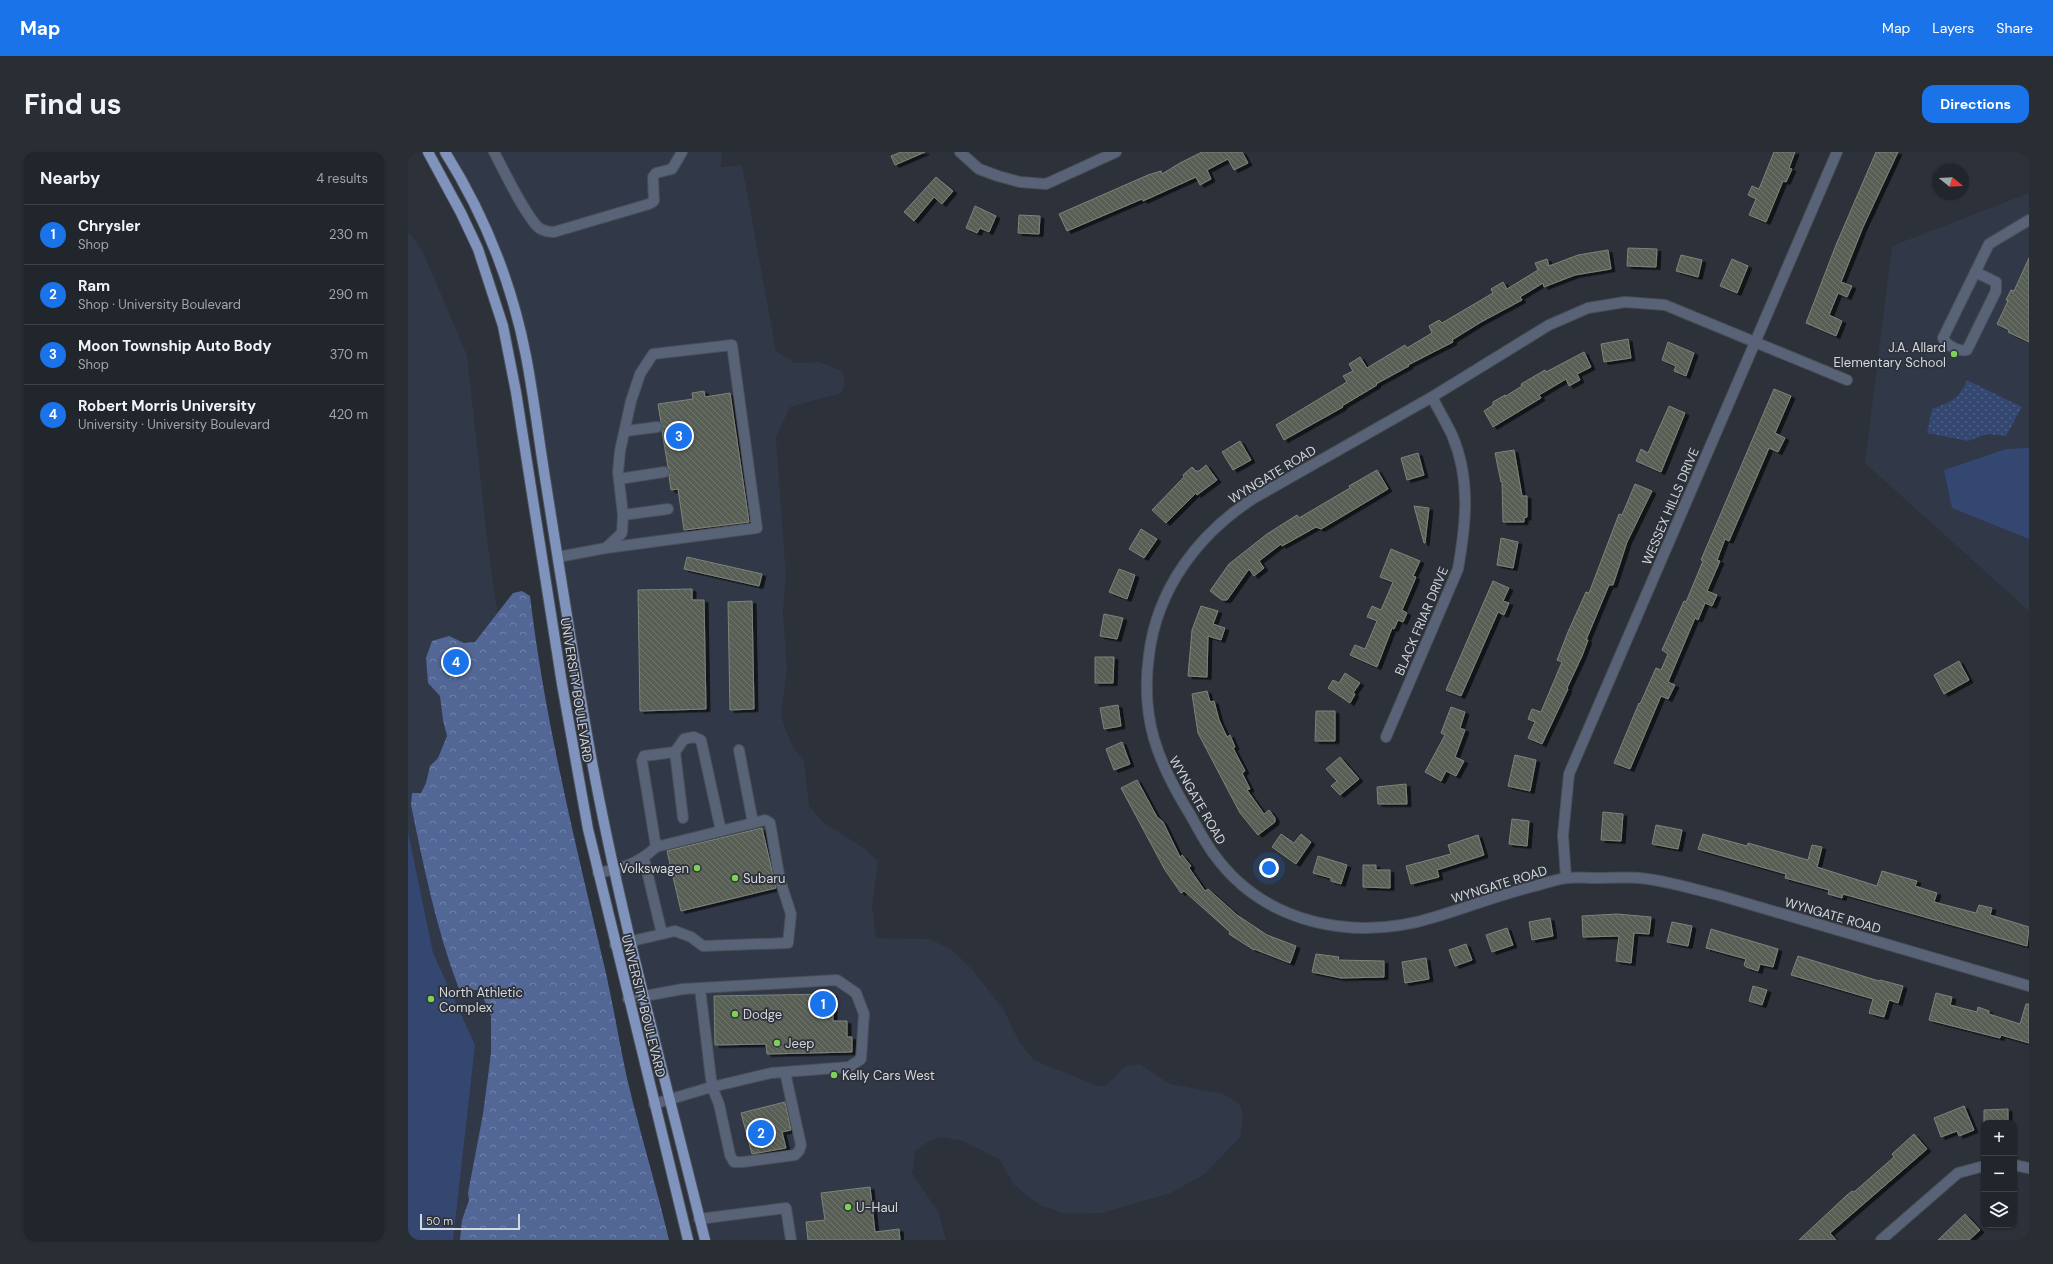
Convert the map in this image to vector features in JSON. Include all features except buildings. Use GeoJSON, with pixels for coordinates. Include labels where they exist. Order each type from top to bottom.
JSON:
{"type":"FeatureCollection","features":[{"type":"Feature","properties":{"kind":"main road","name":"UNIVERSITY BOULEVARD"},"geometry":{"type":"LineString","coordinates":[[428,152],[461,213],[478,249],[492,288],[506,339],[516,392],[569,728],[598,872],[688,1240]]}},
{"type":"Feature","properties":{"kind":"main road","name":"UNIVERSITY BOULEVARD"},"geometry":{"type":"LineString","coordinates":[[445,152],[469,195],[485,228],[499,263],[519,327],[527,362],[582,708],[614,870],[704,1240]]}},
{"type":"Feature","properties":{"kind":"street"},"geometry":{"type":"LineString","coordinates":[[494,152],[525,207],[538,227],[545,232],[554,232],[649,204],[654,201],[653,177],[656,173],[672,169],[682,152]]}},
{"type":"Feature","properties":{"kind":"street"},"geometry":{"type":"LineString","coordinates":[[960,152],[979,169],[1020,182],[1046,184],[1116,152]]}},
{"type":"Feature","properties":{"kind":"street","name":"WESSEX HILLS DRIVE"},"geometry":{"type":"LineString","coordinates":[[1566,878],[1563,835],[1569,774],[1837,152]]}},
{"type":"Feature","properties":{"kind":"street"},"geometry":{"type":"LineString","coordinates":[[1975,272],[1996,282],[1996,291],[1968,350],[1962,351],[1946,344],[1943,338],[1975,272],[1989,244],[2029,220]]}},
{"type":"Feature","properties":{"kind":"street","name":"WYNGATE ROAD"},"geometry":{"type":"LineString","coordinates":[[1847,380],[1665,305],[1625,302],[1588,308],[1549,325],[1432,397],[1236,509],[1198,546],[1182,567],[1168,590],[1152,630],[1145,681],[1150,727],[1158,755],[1184,805],[1214,854],[1248,889],[1273,907],[1300,918],[1331,926],[1363,928],[1398,925],[1433,918],[1501,894],[1566,878],[1640,878],[1679,885],[2029,986]]}},
{"type":"Feature","properties":{"kind":"street"},"geometry":{"type":"LineString","coordinates":[[558,556],[606,548],[757,528],[732,345],[653,354],[640,374],[620,451],[619,478],[623,515],[622,533],[606,548]]}},
{"type":"Feature","properties":{"kind":"street","name":"BLACK FRIAR DRIVE"},"geometry":{"type":"LineString","coordinates":[[1386,737],[1458,569],[1461,552],[1466,514],[1465,481],[1452,436],[1432,397]]}},
{"type":"Feature","properties":{"kind":"street"},"geometry":{"type":"LineString","coordinates":[[626,431],[657,427]]}},
{"type":"Feature","properties":{"kind":"street"},"geometry":{"type":"LineString","coordinates":[[619,478],[664,472]]}},
{"type":"Feature","properties":{"kind":"street"},"geometry":{"type":"LineString","coordinates":[[623,515],[668,509]]}},
{"type":"Feature","properties":{"kind":"street"},"geometry":{"type":"LineString","coordinates":[[683,818],[675,752],[684,739],[694,737],[701,740],[721,831]]}},
{"type":"Feature","properties":{"kind":"street"},"geometry":{"type":"LineString","coordinates":[[739,750],[753,823]]}},
{"type":"Feature","properties":{"kind":"street"},"geometry":{"type":"LineString","coordinates":[[656,847],[642,761],[644,756],[650,754],[675,752]]}},
{"type":"Feature","properties":{"kind":"street"},"geometry":{"type":"LineString","coordinates":[[598,872],[614,870],[644,859],[656,847],[765,820],[770,823],[780,880],[791,914],[788,944],[703,946],[691,936],[675,931],[615,945]]}},
{"type":"Feature","properties":{"kind":"street"},"geometry":{"type":"LineString","coordinates":[[644,859],[662,934]]}},
{"type":"Feature","properties":{"kind":"street"},"geometry":{"type":"LineString","coordinates":[[628,999],[644,995],[700,988],[837,980],[856,993],[864,1014],[861,1059],[849,1067],[771,1073],[712,1086],[654,1104]]}},
{"type":"Feature","properties":{"kind":"street"},"geometry":{"type":"LineString","coordinates":[[700,988],[712,1086],[719,1104],[730,1156],[734,1162],[795,1155],[799,1151],[801,1145],[785,1072]]}},
{"type":"Feature","properties":{"kind":"street"},"geometry":{"type":"LineString","coordinates":[[2017,1166],[2029,1168]]}},
{"type":"Feature","properties":{"kind":"street"},"geometry":{"type":"LineString","coordinates":[[1881,1240],[1958,1173],[1981,1167]]}},
{"type":"Feature","properties":{"kind":"street"},"geometry":{"type":"LineString","coordinates":[[699,1219],[786,1208],[791,1240]]}},
{"type":"Feature","properties":{"kind":"shaded area"},"geometry":{"type":"Polygon","coordinates":[[[445,152],[722,152],[721,167],[742,165],[776,351],[795,363],[819,362],[842,371],[845,381],[842,393],[790,407],[776,438],[786,577],[783,612],[787,670],[781,715],[792,747],[804,760],[809,806],[824,823],[864,848],[878,861],[872,905],[876,938],[929,939],[951,949],[971,968],[1004,1010],[1020,1043],[1034,1060],[1098,1086],[1105,1086],[1126,1066],[1140,1064],[1170,1084],[1224,1094],[1240,1105],[1243,1115],[1240,1137],[1205,1174],[1171,1193],[1102,1213],[1067,1214],[1040,1205],[1014,1185],[999,1159],[963,1141],[941,1137],[929,1141],[915,1152],[912,1173],[939,1213],[946,1240],[705,1240],[604,825],[530,383],[499,263],[445,152]]]}},
{"type":"Feature","properties":{"kind":"shaded area","name":"J.A. Allard Elementary School"},"geometry":{"type":"Polygon","coordinates":[[[2029,193],[2028,610],[1865,463],[1892,246],[2029,193]]]}},
{"type":"Feature","properties":{"kind":"shaded area"},"geometry":{"type":"Polygon","coordinates":[[[408,231],[423,252],[467,355],[488,546],[521,778],[474,1240],[408,1240],[408,231]]]}},
{"type":"Feature","properties":{"kind":"shaded area"},"geometry":{"type":"Polygon","coordinates":[[[1967,380],[2022,407],[2006,436],[1987,434],[1968,441],[1927,433],[1932,409],[1954,399],[1961,392],[1967,380]]]}},
{"type":"Feature","properties":{"kind":"shaded area"},"geometry":{"type":"Polygon","coordinates":[[[2029,448],[2029,539],[1952,508],[1944,470],[2006,449],[2029,448]]]}},
{"type":"Feature","properties":{"kind":"shaded area","name":"North Athletic Complex"},"geometry":{"type":"Polygon","coordinates":[[[408,832],[433,953],[475,1045],[453,1240],[408,1240],[408,832]]]}},
{"type":"Feature","properties":{"kind":"green space"},"geometry":{"type":"Polygon","coordinates":[[[522,591],[530,596],[544,690],[562,784],[609,985],[628,1083],[669,1240],[460,1240],[462,1220],[469,1200],[468,1193],[483,1114],[491,1053],[491,1016],[480,990],[471,990],[464,994],[459,989],[437,921],[411,805],[412,793],[421,793],[426,783],[430,766],[438,758],[447,736],[440,696],[428,683],[426,658],[432,641],[449,636],[464,643],[475,642],[513,593],[522,591]]]}},
{"type":"Feature","properties":{"kind":"place","name":"J.A. Allard Elementary School"},"geometry":{"type":"Point","coordinates":[1954,354]}},
{"type":"Feature","properties":{"kind":"place","name":"Moon Township Auto Body"},"geometry":{"type":"Point","coordinates":[679,436]}},
{"type":"Feature","properties":{"kind":"place","name":"Robert Morris University"},"geometry":{"type":"Point","coordinates":[456,662]}},
{"type":"Feature","properties":{"kind":"place","name":"Volkswagen"},"geometry":{"type":"Point","coordinates":[697,868]}},
{"type":"Feature","properties":{"kind":"place","name":"Subaru"},"geometry":{"type":"Point","coordinates":[735,878]}},
{"type":"Feature","properties":{"kind":"place","name":"North Athletic Complex"},"geometry":{"type":"Point","coordinates":[431,999]}},
{"type":"Feature","properties":{"kind":"place","name":"Chrysler"},"geometry":{"type":"Point","coordinates":[823,1004]}},
{"type":"Feature","properties":{"kind":"place","name":"Dodge"},"geometry":{"type":"Point","coordinates":[735,1014]}},
{"type":"Feature","properties":{"kind":"place","name":"Jeep"},"geometry":{"type":"Point","coordinates":[777,1043]}},
{"type":"Feature","properties":{"kind":"place","name":"Kelly Cars West"},"geometry":{"type":"Point","coordinates":[834,1075]}},
{"type":"Feature","properties":{"kind":"place","name":"Ram"},"geometry":{"type":"Point","coordinates":[761,1133]}},
{"type":"Feature","properties":{"kind":"place","name":"U-Haul"},"geometry":{"type":"Point","coordinates":[848,1207]}}]}
